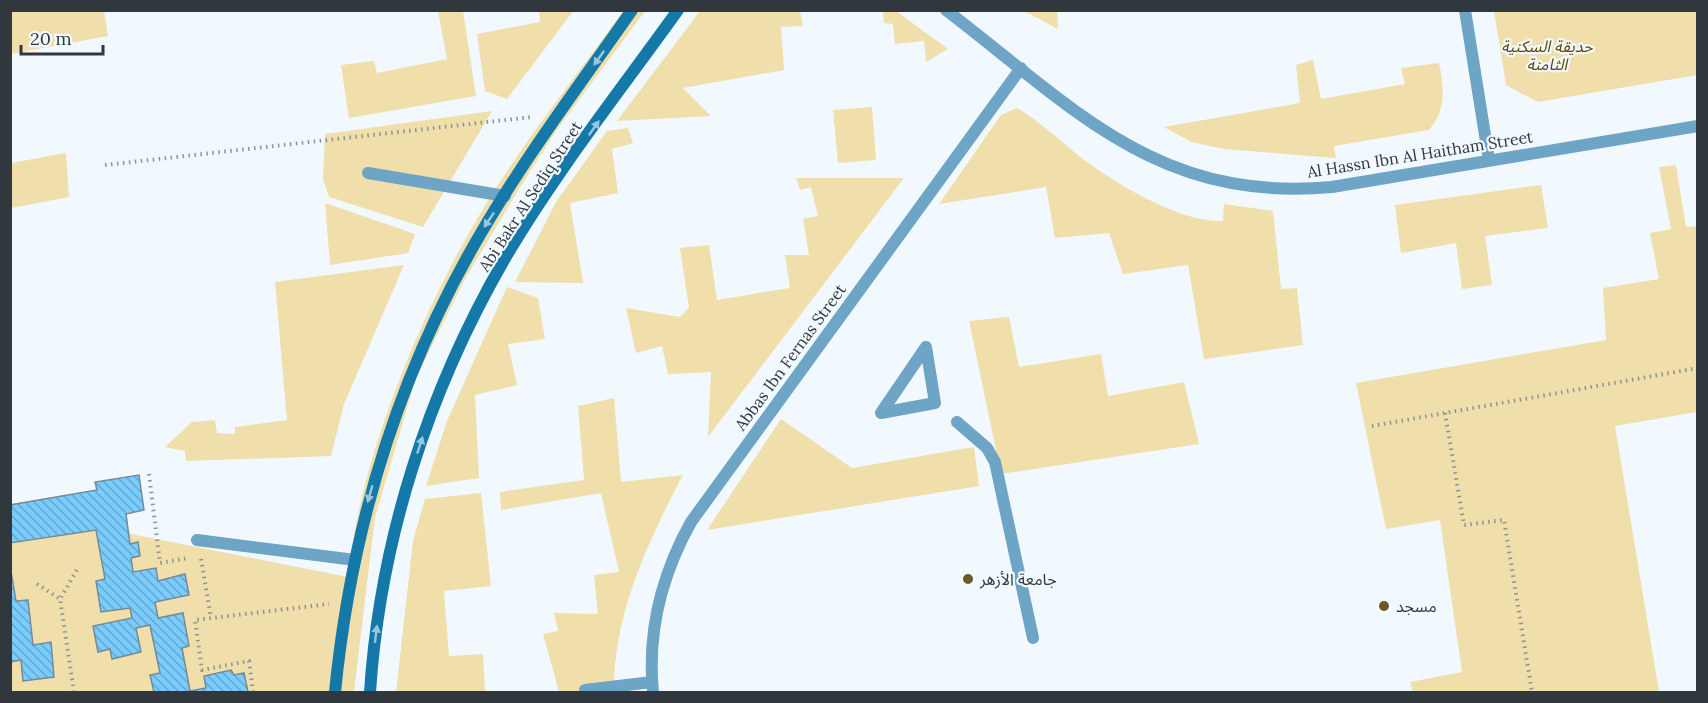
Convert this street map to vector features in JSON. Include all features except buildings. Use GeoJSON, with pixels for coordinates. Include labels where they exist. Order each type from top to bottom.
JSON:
{"type":"FeatureCollection","features":[{"type":"Feature","properties":{"kind":"main road","name":"Abi Bakr Al Sediq Street"},"geometry":{"type":"LineString","coordinates":[[335,693],[355,560],[382,453],[404,390],[452,286],[482,231],[632,10]]}},
{"type":"Feature","properties":{"kind":"main road","name":"Abi Bakr Al Sediq Street"},"geometry":{"type":"LineString","coordinates":[[370,693],[380,602],[392,542],[414,463],[450,367],[476,312],[511,249],[678,10]]}},
{"type":"Feature","properties":{"kind":"street","name":"Al Hassn Ibn Al Haitham Street"},"geometry":{"type":"LineString","coordinates":[[946,10],[1110,136],[1138,153],[1178,170],[1230,185],[1298,190],[1332,187],[1698,126]]}},
{"type":"Feature","properties":{"kind":"street"},"geometry":{"type":"LineString","coordinates":[[1465,10],[1489,160]]}},
{"type":"Feature","properties":{"kind":"street","name":"Abbas Ibn Fernas Street"},"geometry":{"type":"LineString","coordinates":[[652,687],[650,656],[660,595],[673,559],[691,522],[1021,68]]}},
{"type":"Feature","properties":{"kind":"street"},"geometry":{"type":"LineString","coordinates":[[368,173],[505,196]]}},
{"type":"Feature","properties":{"kind":"street"},"geometry":{"type":"LineString","coordinates":[[926,347],[935,403],[881,413],[913,366],[926,347]]}},
{"type":"Feature","properties":{"kind":"street"},"geometry":{"type":"LineString","coordinates":[[957,422],[987,448],[995,462],[1033,638]]}},
{"type":"Feature","properties":{"kind":"street"},"geometry":{"type":"LineString","coordinates":[[197,540],[355,560]]}},
{"type":"Feature","properties":{"kind":"street"},"geometry":{"type":"LineString","coordinates":[[585,690],[652,687]]}},
{"type":"Feature","properties":{"kind":"path"},"geometry":{"type":"LineString","coordinates":[[105,165],[560,114]]}},
{"type":"Feature","properties":{"kind":"path"},"geometry":{"type":"LineString","coordinates":[[1372,426],[1698,368]]}},
{"type":"Feature","properties":{"kind":"path"},"geometry":{"type":"LineString","coordinates":[[1445,413],[1464,525],[1504,520],[1533,693]]}},
{"type":"Feature","properties":{"kind":"path"},"geometry":{"type":"LineString","coordinates":[[149,474],[160,563],[201,556],[211,618]]}},
{"type":"Feature","properties":{"kind":"path"},"geometry":{"type":"LineString","coordinates":[[74,693],[60,599],[78,568]]}},
{"type":"Feature","properties":{"kind":"path"},"geometry":{"type":"LineString","coordinates":[[37,584],[60,599]]}},
{"type":"Feature","properties":{"kind":"path"},"geometry":{"type":"LineString","coordinates":[[253,693],[249,661],[202,670],[195,620],[347,602]]}},
{"type":"Feature","properties":{"kind":"green space"},"geometry":{"type":"Polygon","coordinates":[[[11,10],[104,11],[108,36],[11,54],[11,10]]]}},
{"type":"Feature","properties":{"kind":"green space"},"geometry":{"type":"Polygon","coordinates":[[[438,11],[463,11],[476,96],[349,118],[341,65],[374,61],[377,73],[447,59],[438,11]]]}},
{"type":"Feature","properties":{"kind":"green space"},"geometry":{"type":"Polygon","coordinates":[[[539,11],[573,11],[507,99],[485,91],[477,34],[540,22],[539,11]]]}},
{"type":"Feature","properties":{"kind":"green space"},"geometry":{"type":"Polygon","coordinates":[[[623,11],[645,11],[556,131],[517,192],[464,281],[416,378],[375,517],[354,692],[11,692],[10,510],[348,577],[355,530],[380,433],[418,335],[440,289],[462,245],[502,179],[623,11]]]}},
{"type":"Feature","properties":{"kind":"green space"},"geometry":{"type":"Polygon","coordinates":[[[700,11],[800,11],[803,26],[781,27],[784,70],[683,88],[711,116],[617,121],[700,11]]]}},
{"type":"Feature","properties":{"kind":"green space"},"geometry":{"type":"Polygon","coordinates":[[[883,11],[896,11],[948,49],[926,62],[924,41],[895,44],[893,24],[884,23],[883,11]]]}},
{"type":"Feature","properties":{"kind":"green space"},"geometry":{"type":"Polygon","coordinates":[[[1024,11],[1057,11],[1058,29],[1024,11]]]}},
{"type":"Feature","properties":{"kind":"green space","name":"حديقة السكنية الثامنة"},"geometry":{"type":"Polygon","coordinates":[[[1494,11],[1697,11],[1697,75],[1538,102],[1506,85],[1494,11]]]}},
{"type":"Feature","properties":{"kind":"green space"},"geometry":{"type":"Polygon","coordinates":[[[1313,60],[1321,99],[1405,84],[1401,68],[1439,63],[1443,98],[1439,114],[1429,130],[1334,146],[1336,158],[1224,149],[1191,142],[1164,127],[1300,103],[1296,65],[1313,60]]]}},
{"type":"Feature","properties":{"kind":"green space"},"geometry":{"type":"Polygon","coordinates":[[[872,107],[876,160],[838,163],[833,110],[872,107]]]}},
{"type":"Feature","properties":{"kind":"green space"},"geometry":{"type":"Polygon","coordinates":[[[1017,108],[1041,124],[1079,156],[1128,189],[1167,208],[1206,220],[1223,221],[1224,204],[1273,211],[1281,289],[1297,288],[1303,345],[1204,359],[1188,265],[1123,274],[1109,233],[1055,238],[1046,187],[939,204],[1001,115],[1017,108]]]}},
{"type":"Feature","properties":{"kind":"green space"},"geometry":{"type":"Polygon","coordinates":[[[492,111],[423,227],[329,197],[323,179],[325,134],[492,111]]]}},
{"type":"Feature","properties":{"kind":"green space"},"geometry":{"type":"Polygon","coordinates":[[[628,128],[633,143],[612,149],[618,193],[570,203],[583,283],[515,282],[556,202],[607,131],[628,128]]]}},
{"type":"Feature","properties":{"kind":"green space"},"geometry":{"type":"Polygon","coordinates":[[[66,153],[69,197],[11,208],[11,163],[66,153]]]}},
{"type":"Feature","properties":{"kind":"green space"},"geometry":{"type":"Polygon","coordinates":[[[1676,165],[1686,227],[1697,226],[1697,412],[1615,426],[1659,692],[1413,692],[1410,682],[1462,672],[1440,520],[1386,529],[1356,383],[1606,340],[1603,288],[1659,279],[1650,233],[1671,229],[1659,167],[1676,165]]]}},
{"type":"Feature","properties":{"kind":"green space"},"geometry":{"type":"Polygon","coordinates":[[[796,178],[904,178],[708,437],[711,372],[668,374],[662,346],[636,353],[626,308],[680,317],[689,308],[680,248],[709,245],[717,300],[790,288],[785,255],[809,255],[803,219],[818,216],[811,187],[800,190],[796,178]]]}},
{"type":"Feature","properties":{"kind":"green space"},"geometry":{"type":"Polygon","coordinates":[[[1541,185],[1548,228],[1485,236],[1492,285],[1462,289],[1456,243],[1401,253],[1395,205],[1541,185]]]}},
{"type":"Feature","properties":{"kind":"green space"},"geometry":{"type":"Polygon","coordinates":[[[325,203],[415,234],[408,253],[330,265],[325,203]]]}},
{"type":"Feature","properties":{"kind":"green space"},"geometry":{"type":"Polygon","coordinates":[[[404,265],[344,404],[331,456],[186,461],[185,451],[165,447],[192,422],[215,420],[217,433],[235,434],[235,427],[287,420],[275,282],[404,265]]]}},
{"type":"Feature","properties":{"kind":"green space"},"geometry":{"type":"Polygon","coordinates":[[[507,287],[538,298],[545,339],[508,344],[517,385],[475,395],[479,478],[426,486],[447,421],[507,287]]]}},
{"type":"Feature","properties":{"kind":"green space"},"geometry":{"type":"Polygon","coordinates":[[[1009,317],[1019,367],[1101,354],[1108,396],[1184,382],[1199,444],[1001,474],[969,321],[1009,317]]]}},
{"type":"Feature","properties":{"kind":"green space"},"geometry":{"type":"Polygon","coordinates":[[[614,398],[621,482],[683,475],[657,526],[626,607],[615,663],[614,692],[559,692],[543,634],[558,631],[554,613],[598,614],[594,575],[619,572],[601,493],[501,510],[500,492],[584,480],[578,406],[614,398]]]}},
{"type":"Feature","properties":{"kind":"green space"},"geometry":{"type":"Polygon","coordinates":[[[781,419],[852,468],[974,447],[979,486],[707,530],[781,419]]]}},
{"type":"Feature","properties":{"kind":"green space"},"geometry":{"type":"Polygon","coordinates":[[[481,493],[491,586],[444,591],[449,656],[483,654],[485,692],[396,692],[413,541],[425,499],[481,493]]]}},
{"type":"Feature","properties":{"kind":"place","name":"جامعة الأزهر"},"geometry":{"type":"Point","coordinates":[968,579]}},
{"type":"Feature","properties":{"kind":"place","name":"مسجد"},"geometry":{"type":"Point","coordinates":[1384,606]}}]}
